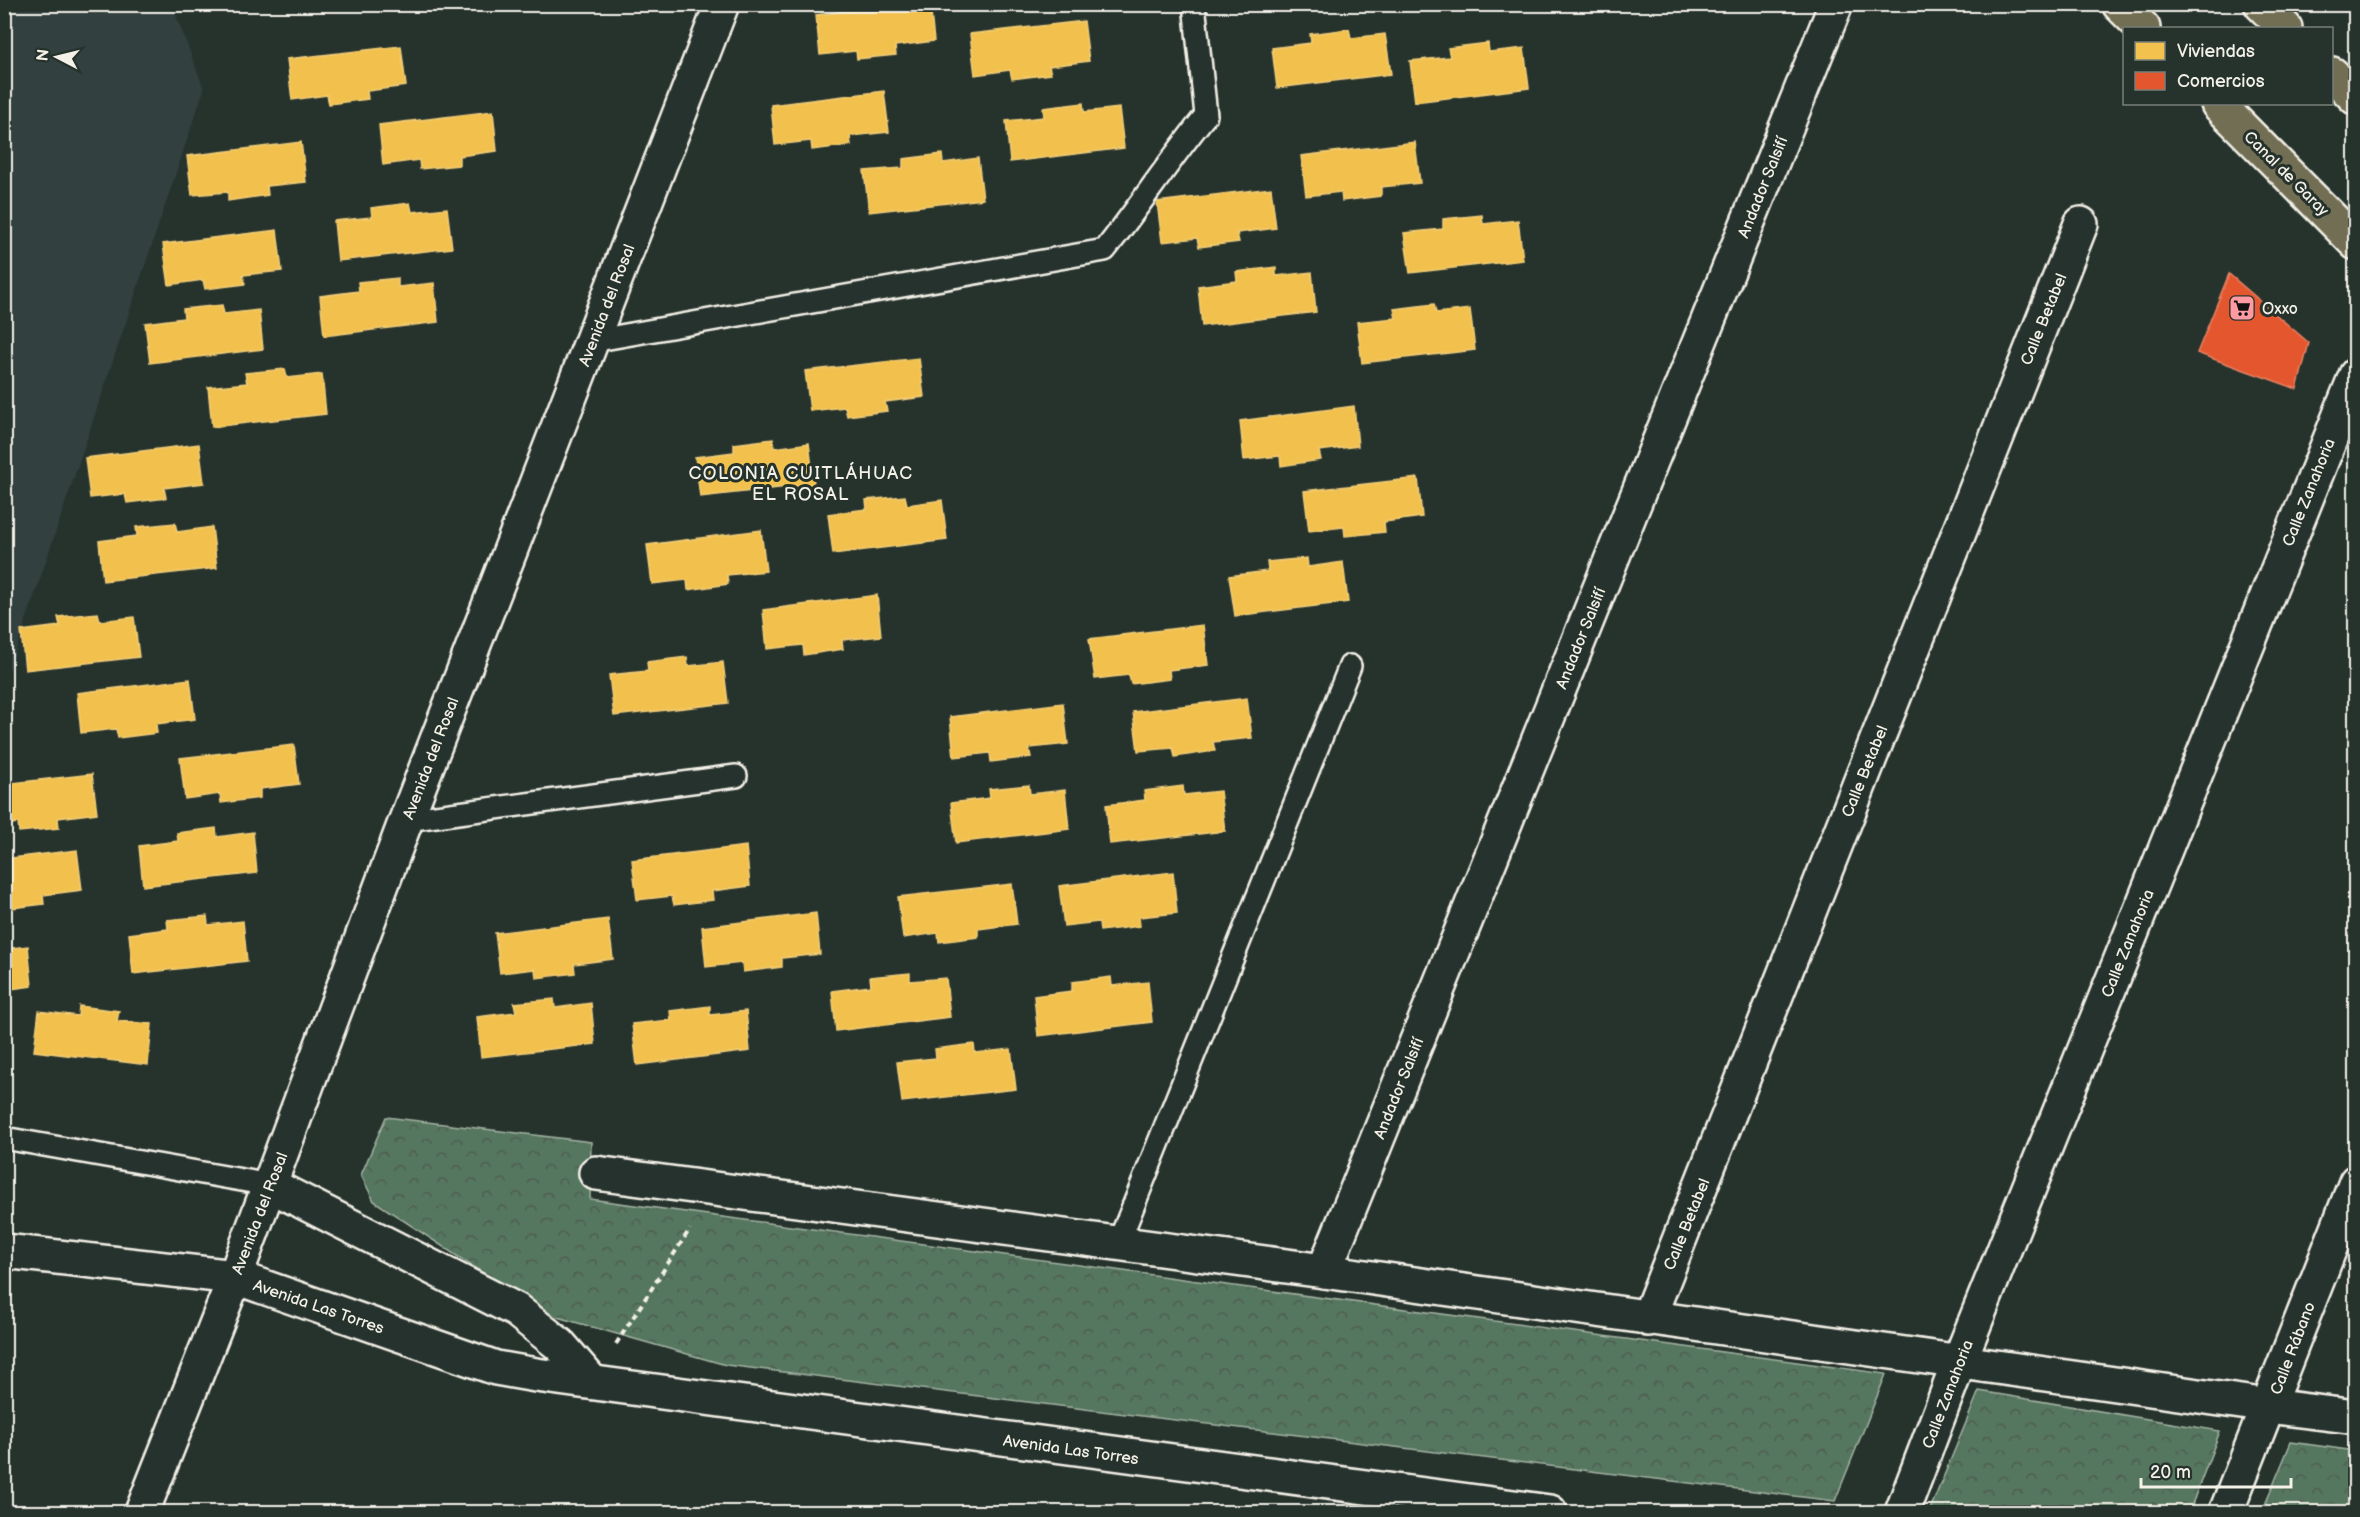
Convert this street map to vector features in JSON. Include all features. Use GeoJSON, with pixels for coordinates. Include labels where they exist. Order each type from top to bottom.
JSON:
{"type":"FeatureCollection","features":[{"type":"Feature","properties":{"kind":"main road"},"geometry":{"type":"LineString","coordinates":[[2119,4],[2142,27]]}},
{"type":"Feature","properties":{"kind":"main road"},"geometry":{"type":"LineString","coordinates":[[2261,4],[2284,27]]}},
{"type":"Feature","properties":{"kind":"main road"},"geometry":{"type":"LineString","coordinates":[[2333,76],[2355,98]]}},
{"type":"Feature","properties":{"kind":"main road","name":"Canal de Garay"},"geometry":{"type":"LineString","coordinates":[[2219,105],[2355,243]]}},
{"type":"Feature","properties":{"kind":"street","name":"Avenida del Rosal"},"geometry":{"type":"LineString","coordinates":[[142,1512],[235,1277],[406,820],[722,4]]}},
{"type":"Feature","properties":{"kind":"street","name":"Andador Salsifí"},"geometry":{"type":"LineString","coordinates":[[1324,1271],[1836,4]]}},
{"type":"Feature","properties":{"kind":"street","name":"Calle Betabel"},"geometry":{"type":"LineString","coordinates":[[1648,1319],[2081,224]]}},
{"type":"Feature","properties":{"kind":"street","name":"Calle Zanahoria"},"geometry":{"type":"LineString","coordinates":[[1902,1512],[1959,1362],[2355,375]]}},
{"type":"Feature","properties":{"kind":"street"},"geometry":{"type":"LineString","coordinates":[[596,1173],[1324,1271],[1648,1319],[2355,1416]]}},
{"type":"Feature","properties":{"kind":"street","name":"Calle Rábano"},"geometry":{"type":"LineString","coordinates":[[2226,1512],[2355,1182]]}},
{"type":"Feature","properties":{"kind":"street"},"geometry":{"type":"LineString","coordinates":[[270,1185],[516,1310],[560,1345],[592,1382]]}},
{"type":"Feature","properties":{"kind":"street","name":"Avenida Las Torres"},"geometry":{"type":"LineString","coordinates":[[4,1251],[235,1277],[496,1368],[1104,1454],[1550,1512]]}},
{"type":"Feature","properties":{"kind":"lane"},"geometry":{"type":"LineString","coordinates":[[592,341],[1105,250],[1130,219],[1178,149],[1206,115],[1194,4]]}},
{"type":"Feature","properties":{"kind":"lane"},"geometry":{"type":"LineString","coordinates":[[1118,1244],[1350,666]]}},
{"type":"Feature","properties":{"kind":"lane"},"geometry":{"type":"LineString","coordinates":[[406,820],[736,776]]}},
{"type":"Feature","properties":{"kind":"lane"},"geometry":{"type":"LineString","coordinates":[[4,1138],[270,1185]]}},
{"type":"Feature","properties":{"kind":"path"},"geometry":{"type":"LineString","coordinates":[[592,1382],[716,1189]]}},
{"type":"Feature","properties":{"kind":"shaded area"},"geometry":{"type":"Polygon","coordinates":[[[5,5],[172,5],[204,89],[5,683],[5,5]]]}},
{"type":"Feature","properties":{"kind":"green space"},"geometry":{"type":"Polygon","coordinates":[[[386,1117],[591,1142],[590,1199],[1886,1374],[1835,1501],[726,1365],[543,1313],[374,1201],[361,1175],[386,1117]]]}},
{"type":"Feature","properties":{"kind":"green space"},"geometry":{"type":"Polygon","coordinates":[[[1979,1391],[2220,1431],[2189,1512],[1929,1512],[1979,1391]]]}},
{"type":"Feature","properties":{"kind":"green space"},"geometry":{"type":"Polygon","coordinates":[[[2291,1442],[2355,1451],[2355,1512],[2262,1512],[2291,1442]]]}},
{"type":"Feature","properties":{"kind":"building: Viviendas"},"geometry":{"type":"Polygon","coordinates":[[[899,4],[930,4],[934,41],[895,46],[896,55],[857,59],[856,51],[820,55],[816,15],[899,4]]]}},
{"type":"Feature","properties":{"kind":"building: Viviendas"},"geometry":{"type":"Polygon","coordinates":[[[1084,21],[1089,61],[1049,66],[1051,74],[1012,79],[1010,70],[975,75],[970,34],[1084,21]]]}},
{"type":"Feature","properties":{"kind":"building: Viviendas"},"geometry":{"type":"Polygon","coordinates":[[[1349,29],[1351,38],[1385,34],[1391,74],[1277,88],[1272,48],[1311,43],[1310,34],[1349,29]]]}},
{"type":"Feature","properties":{"kind":"building: Viviendas"},"geometry":{"type":"Polygon","coordinates":[[[1488,43],[1489,52],[1524,48],[1529,88],[1415,102],[1410,61],[1450,57],[1448,48],[1488,43]]]}},
{"type":"Feature","properties":{"kind":"building: Viviendas"},"geometry":{"type":"Polygon","coordinates":[[[401,46],[406,86],[367,91],[368,99],[329,104],[327,95],[292,100],[287,59],[401,46]]]}},
{"type":"Feature","properties":{"kind":"building: Viviendas"},"geometry":{"type":"Polygon","coordinates":[[[884,91],[889,132],[850,136],[851,145],[812,150],[811,141],[775,145],[771,105],[884,91]]]}},
{"type":"Feature","properties":{"kind":"building: Viviendas"},"geometry":{"type":"Polygon","coordinates":[[[1083,103],[1084,112],[1119,108],[1124,148],[1010,162],[1006,121],[1044,117],[1043,108],[1083,103]]]}},
{"type":"Feature","properties":{"kind":"building: Viviendas"},"geometry":{"type":"Polygon","coordinates":[[[493,111],[497,151],[459,156],[459,165],[420,169],[419,160],[383,165],[379,125],[493,111]]]}},
{"type":"Feature","properties":{"kind":"building: Viviendas"},"geometry":{"type":"Polygon","coordinates":[[[301,142],[306,182],[267,186],[268,195],[228,201],[228,192],[192,195],[187,156],[301,142]]]}},
{"type":"Feature","properties":{"kind":"building: Viviendas"},"geometry":{"type":"Polygon","coordinates":[[[1415,142],[1420,183],[1381,187],[1381,196],[1342,201],[1341,192],[1306,196],[1301,156],[1415,142]]]}},
{"type":"Feature","properties":{"kind":"building: Viviendas"},"geometry":{"type":"Polygon","coordinates":[[[942,154],[943,163],[978,158],[983,199],[869,212],[864,171],[903,168],[903,159],[942,154]]]}},
{"type":"Feature","properties":{"kind":"building: Viviendas"},"geometry":{"type":"Polygon","coordinates":[[[1271,188],[1276,228],[1237,233],[1239,242],[1199,247],[1197,238],[1162,242],[1157,202],[1271,188]]]}},
{"type":"Feature","properties":{"kind":"building: Viviendas"},"geometry":{"type":"Polygon","coordinates":[[[410,203],[412,212],[447,208],[452,248],[338,261],[334,221],[372,217],[371,208],[410,203]]]}},
{"type":"Feature","properties":{"kind":"building: Viviendas"},"geometry":{"type":"Polygon","coordinates":[[[1482,215],[1483,224],[1518,220],[1523,260],[1410,273],[1404,233],[1443,229],[1443,219],[1482,215]]]}},
{"type":"Feature","properties":{"kind":"building: Viviendas"},"geometry":{"type":"Polygon","coordinates":[[[277,230],[282,271],[243,275],[245,284],[205,289],[203,280],[169,285],[163,244],[277,230]]]}},
{"type":"Feature","properties":{"kind":"building: Viviendas"},"geometry":{"type":"Polygon","coordinates":[[[1276,267],[1276,276],[1312,272],[1316,312],[1202,326],[1198,286],[1237,281],[1236,272],[1276,267]]]}},
{"type":"Feature","properties":{"kind":"building: Viviendas"},"geometry":{"type":"Polygon","coordinates":[[[398,278],[398,287],[434,283],[438,322],[324,336],[320,296],[359,291],[358,282],[398,278]]]}},
{"type":"Feature","properties":{"kind":"building: Viviendas"},"geometry":{"type":"Polygon","coordinates":[[[1434,304],[1436,313],[1470,309],[1475,350],[1362,363],[1357,322],[1396,318],[1394,309],[1434,304]]]}},
{"type":"Feature","properties":{"kind":"building: Viviendas"},"geometry":{"type":"Polygon","coordinates":[[[222,305],[224,314],[259,310],[263,349],[150,363],[145,323],[184,318],[183,309],[222,305]]]}},
{"type":"Feature","properties":{"kind":"building: Viviendas"},"geometry":{"type":"Polygon","coordinates":[[[919,358],[924,397],[885,402],[887,411],[847,416],[845,407],[810,411],[805,371],[919,358]]]}},
{"type":"Feature","properties":{"kind":"building: Viviendas"},"geometry":{"type":"Polygon","coordinates":[[[285,369],[287,378],[322,374],[326,414],[212,427],[208,387],[247,383],[245,373],[285,369]]]}},
{"type":"Feature","properties":{"kind":"building: Viviendas"},"geometry":{"type":"Polygon","coordinates":[[[1354,406],[1358,446],[1319,451],[1321,460],[1281,466],[1280,456],[1244,460],[1240,421],[1354,406]]]}},
{"type":"Feature","properties":{"kind":"building: Viviendas"},"geometry":{"type":"Polygon","coordinates":[[[773,439],[774,448],[809,443],[814,484],[700,497],[695,457],[734,452],[734,444],[773,439]]]}},
{"type":"Feature","properties":{"kind":"building: Viviendas"},"geometry":{"type":"Polygon","coordinates":[[[199,444],[204,483],[164,488],[166,498],[127,503],[125,494],[90,498],[85,458],[199,444]]]}},
{"type":"Feature","properties":{"kind":"building: Viviendas"},"geometry":{"type":"Polygon","coordinates":[[[1418,478],[1422,517],[1384,522],[1385,532],[1345,536],[1344,527],[1309,531],[1304,491],[1418,478]]]}},
{"type":"Feature","properties":{"kind":"building: Viviendas"},"geometry":{"type":"Polygon","coordinates":[[[905,496],[907,505],[942,500],[947,540],[833,554],[828,514],[867,509],[866,500],[905,496]]]}},
{"type":"Feature","properties":{"kind":"building: Viviendas"},"geometry":{"type":"Polygon","coordinates":[[[175,523],[177,532],[212,527],[217,568],[103,581],[99,541],[137,536],[136,527],[175,523]]]}},
{"type":"Feature","properties":{"kind":"building: Viviendas"},"geometry":{"type":"Polygon","coordinates":[[[761,530],[766,571],[727,575],[728,584],[688,590],[687,580],[652,584],[647,545],[761,530]]]}},
{"type":"Feature","properties":{"kind":"building: Viviendas"},"geometry":{"type":"Polygon","coordinates":[[[1307,558],[1308,567],[1343,562],[1348,602],[1235,616],[1229,576],[1268,571],[1267,562],[1307,558]]]}},
{"type":"Feature","properties":{"kind":"building: Viviendas"},"geometry":{"type":"Polygon","coordinates":[[[877,595],[881,636],[842,640],[843,649],[804,655],[803,645],[767,649],[763,610],[877,595]]]}},
{"type":"Feature","properties":{"kind":"building: Viviendas"},"geometry":{"type":"Polygon","coordinates":[[[98,613],[100,621],[134,617],[139,657],[25,670],[21,631],[60,626],[58,617],[98,613]]]}},
{"type":"Feature","properties":{"kind":"building: Viviendas"},"geometry":{"type":"Polygon","coordinates":[[[1203,625],[1208,665],[1169,670],[1170,679],[1131,684],[1129,675],[1095,679],[1089,639],[1203,625]]]}},
{"type":"Feature","properties":{"kind":"building: Viviendas"},"geometry":{"type":"Polygon","coordinates":[[[687,657],[688,666],[723,662],[728,703],[614,716],[609,675],[648,671],[647,662],[687,657]]]}},
{"type":"Feature","properties":{"kind":"building: Viviendas"},"geometry":{"type":"Polygon","coordinates":[[[190,679],[195,719],[156,724],[157,733],[118,738],[116,729],[81,733],[77,693],[190,679]]]}},
{"type":"Feature","properties":{"kind":"building: Viviendas"},"geometry":{"type":"Polygon","coordinates":[[[1247,698],[1252,738],[1213,742],[1215,751],[1175,757],[1173,748],[1138,751],[1133,712],[1247,698]]]}},
{"type":"Feature","properties":{"kind":"building: Viviendas"},"geometry":{"type":"Polygon","coordinates":[[[1063,703],[1068,744],[1029,748],[1031,757],[991,762],[990,753],[954,757],[950,717],[1063,703]]]}},
{"type":"Feature","properties":{"kind":"building: Viviendas"},"geometry":{"type":"Polygon","coordinates":[[[294,745],[299,784],[260,789],[260,798],[221,803],[220,794],[185,799],[180,758],[294,745]]]}},
{"type":"Feature","properties":{"kind":"building: Viviendas"},"geometry":{"type":"Polygon","coordinates":[[[92,774],[97,813],[58,818],[59,828],[19,832],[18,823],[4,825],[4,784],[92,774]]]}},
{"type":"Feature","properties":{"kind":"building: Viviendas"},"geometry":{"type":"Polygon","coordinates":[[[1029,785],[1030,794],[1065,790],[1069,829],[956,843],[951,803],[990,798],[989,789],[1029,785]]]}},
{"type":"Feature","properties":{"kind":"building: Viviendas"},"geometry":{"type":"Polygon","coordinates":[[[1183,786],[1184,795],[1220,791],[1225,831],[1110,844],[1106,805],[1145,800],[1144,791],[1183,786]]]}},
{"type":"Feature","properties":{"kind":"building: Viviendas"},"geometry":{"type":"Polygon","coordinates":[[[216,828],[217,837],[253,832],[257,873],[143,886],[139,846],[178,841],[177,833],[216,828]]]}},
{"type":"Feature","properties":{"kind":"building: Viviendas"},"geometry":{"type":"Polygon","coordinates":[[[746,846],[750,886],[712,891],[713,900],[674,905],[672,896],[637,900],[632,860],[746,846]]]}},
{"type":"Feature","properties":{"kind":"building: Viviendas"},"geometry":{"type":"Polygon","coordinates":[[[77,850],[82,890],[43,895],[44,904],[4,909],[4,859],[77,850]]]}},
{"type":"Feature","properties":{"kind":"building: Viviendas"},"geometry":{"type":"Polygon","coordinates":[[[1173,872],[1177,913],[1139,917],[1140,926],[1100,931],[1099,922],[1064,926],[1059,886],[1173,872]]]}},
{"type":"Feature","properties":{"kind":"building: Viviendas"},"geometry":{"type":"Polygon","coordinates":[[[1012,884],[1017,924],[978,929],[978,937],[939,942],[938,933],[903,938],[898,897],[1012,884]]]}},
{"type":"Feature","properties":{"kind":"building: Viviendas"},"geometry":{"type":"Polygon","coordinates":[[[816,913],[820,954],[782,958],[782,967],[743,972],[742,963],[706,967],[702,927],[816,913]]]}},
{"type":"Feature","properties":{"kind":"building: Viviendas"},"geometry":{"type":"Polygon","coordinates":[[[207,916],[208,925],[243,921],[247,961],[133,974],[129,934],[168,929],[167,920],[207,916]]]}},
{"type":"Feature","properties":{"kind":"building: Viviendas"},"geometry":{"type":"Polygon","coordinates":[[[608,919],[613,959],[574,964],[575,973],[536,978],[535,969],[500,973],[495,933],[608,919]]]}},
{"type":"Feature","properties":{"kind":"building: Viviendas"},"geometry":{"type":"Polygon","coordinates":[[[28,946],[32,986],[4,990],[4,949],[28,946]]]}},
{"type":"Feature","properties":{"kind":"building: Viviendas"},"geometry":{"type":"Polygon","coordinates":[[[910,973],[910,981],[946,978],[950,1017],[836,1031],[832,991],[871,986],[870,977],[910,973]]]}},
{"type":"Feature","properties":{"kind":"building: Viviendas"},"geometry":{"type":"Polygon","coordinates":[[[1111,977],[1112,986],[1148,982],[1152,1022],[1038,1036],[1034,996],[1072,991],[1072,982],[1111,977]]]}},
{"type":"Feature","properties":{"kind":"building: Viviendas"},"geometry":{"type":"Polygon","coordinates":[[[554,999],[555,1008],[591,1003],[595,1044],[481,1057],[477,1017],[516,1012],[514,1003],[554,999]]]}},
{"type":"Feature","properties":{"kind":"building: Viviendas"},"geometry":{"type":"Polygon","coordinates":[[[79,1006],[119,1011],[117,1021],[152,1024],[148,1065],[34,1051],[39,1011],[78,1016],[79,1006]]]}},
{"type":"Feature","properties":{"kind":"building: Viviendas"},"geometry":{"type":"Polygon","coordinates":[[[710,1006],[710,1015],[746,1011],[750,1051],[637,1065],[632,1024],[671,1020],[670,1011],[710,1006]]]}},
{"type":"Feature","properties":{"kind":"building: Viviendas"},"geometry":{"type":"Polygon","coordinates":[[[974,1044],[975,1053],[1011,1049],[1016,1089],[902,1102],[897,1062],[936,1058],[935,1049],[974,1044]]]}},
{"type":"Feature","properties":{"kind":"building: Viviendas"},"geometry":{"type":"Polygon","coordinates":[[[683,1508],[683,1512],[643,1512],[683,1508]]]}},
{"type":"Feature","properties":{"kind":"building: Comercios","name":"Oxxo"},"geometry":{"type":"Polygon","coordinates":[[[2229,274],[2309,343],[2297,389],[2197,353],[2229,274]]]}},
{"type":"Feature","properties":{"kind":"place","name":"Oxxo"},"geometry":{"type":"Point","coordinates":[2242,308]}},
{"type":"Feature","properties":{"kind":"district","name":"COLONIA CUITLÁHUAC EL ROSAL"},"geometry":{"type":"Point","coordinates":[801,483]}}]}
